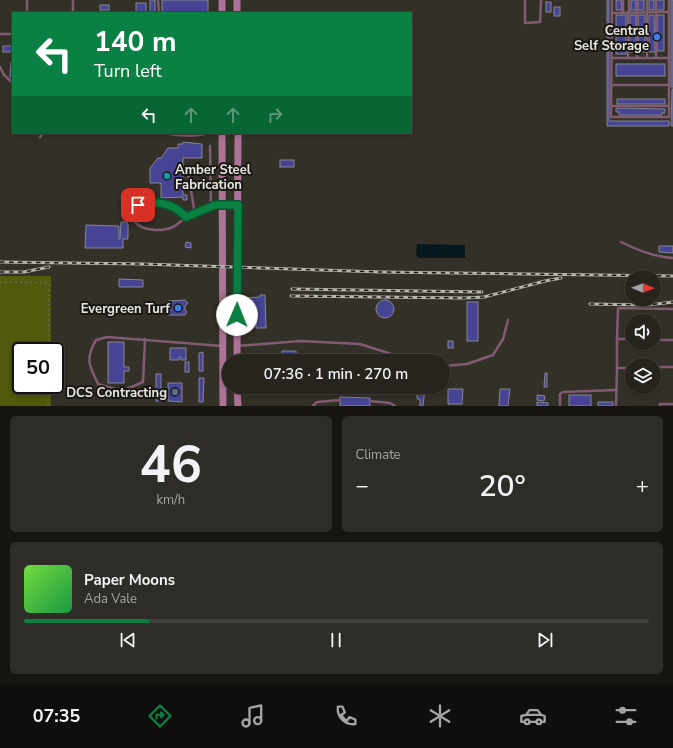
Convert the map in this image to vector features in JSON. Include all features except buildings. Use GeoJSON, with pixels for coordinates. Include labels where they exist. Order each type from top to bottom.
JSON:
{"type":"FeatureCollection","features":[{"type":"Feature","properties":{"kind":"main road"},"geometry":{"type":"LineString","coordinates":[[222,0],[222,12]]}},
{"type":"Feature","properties":{"kind":"main road"},"geometry":{"type":"LineString","coordinates":[[237,0],[237,12]]}},
{"type":"Feature","properties":{"kind":"main road"},"geometry":{"type":"LineString","coordinates":[[222,134],[222,406]]}},
{"type":"Feature","properties":{"kind":"main road"},"geometry":{"type":"LineString","coordinates":[[237,354],[238,134]]}},
{"type":"Feature","properties":{"kind":"main road"},"geometry":{"type":"LineString","coordinates":[[222,205],[238,205]]}},
{"type":"Feature","properties":{"kind":"main road"},"geometry":{"type":"LineString","coordinates":[[222,346],[237,346]]}},
{"type":"Feature","properties":{"kind":"main road"},"geometry":{"type":"LineString","coordinates":[[237,394],[238,406]]}},
{"type":"Feature","properties":{"kind":"lane"},"geometry":{"type":"LineString","coordinates":[[27,0],[27,12]]}},
{"type":"Feature","properties":{"kind":"lane"},"geometry":{"type":"LineString","coordinates":[[73,0],[73,12]]}},
{"type":"Feature","properties":{"kind":"lane"},"geometry":{"type":"LineString","coordinates":[[158,0],[158,12]]}},
{"type":"Feature","properties":{"kind":"lane"},"geometry":{"type":"LineString","coordinates":[[525,0],[525,23],[540,22],[541,0]]}},
{"type":"Feature","properties":{"kind":"lane"},"geometry":{"type":"LineString","coordinates":[[612,0],[611,117],[669,117],[670,0]]}},
{"type":"Feature","properties":{"kind":"lane"},"geometry":{"type":"LineString","coordinates":[[623,0],[623,12]]}},
{"type":"Feature","properties":{"kind":"lane"},"geometry":{"type":"LineString","coordinates":[[628,58],[629,0]]}},
{"type":"Feature","properties":{"kind":"lane"},"geometry":{"type":"LineString","coordinates":[[637,0],[637,58]]}},
{"type":"Feature","properties":{"kind":"lane"},"geometry":{"type":"LineString","coordinates":[[647,0],[647,58]]}},
{"type":"Feature","properties":{"kind":"lane"},"geometry":{"type":"LineString","coordinates":[[656,0],[656,58]]}},
{"type":"Feature","properties":{"kind":"lane"},"geometry":{"type":"LineString","coordinates":[[612,12],[669,12]]}},
{"type":"Feature","properties":{"kind":"lane"},"geometry":{"type":"LineString","coordinates":[[0,34],[12,34]]}},
{"type":"Feature","properties":{"kind":"lane"},"geometry":{"type":"LineString","coordinates":[[612,58],[669,58]]}},
{"type":"Feature","properties":{"kind":"lane"},"geometry":{"type":"LineString","coordinates":[[0,67],[4,75],[12,82]]}},
{"type":"Feature","properties":{"kind":"lane"},"geometry":{"type":"LineString","coordinates":[[612,85],[669,85]]}},
{"type":"Feature","properties":{"kind":"lane"},"geometry":{"type":"LineString","coordinates":[[612,106],[669,106]]}},
{"type":"Feature","properties":{"kind":"lane"},"geometry":{"type":"LineString","coordinates":[[170,134],[205,134]]}},
{"type":"Feature","properties":{"kind":"lane"},"geometry":{"type":"LineString","coordinates":[[210,146],[211,207]]}},
{"type":"Feature","properties":{"kind":"lane"},"geometry":{"type":"LineString","coordinates":[[187,168],[195,214]]}},
{"type":"Feature","properties":{"kind":"lane"},"geometry":{"type":"LineString","coordinates":[[186,217],[173,206],[154,202],[138,205],[132,212],[135,223],[146,229],[163,229],[172,228],[186,217],[215,205],[222,205]]}},
{"type":"Feature","properties":{"kind":"lane"},"geometry":{"type":"LineString","coordinates":[[621,242],[642,252],[673,258]]}},
{"type":"Feature","properties":{"kind":"lane"},"geometry":{"type":"LineString","coordinates":[[616,406],[618,308],[673,309]]}},
{"type":"Feature","properties":{"kind":"lane"},"geometry":{"type":"LineString","coordinates":[[450,365],[467,364],[493,355],[503,339],[508,320]]}},
{"type":"Feature","properties":{"kind":"lane"},"geometry":{"type":"LineString","coordinates":[[145,339],[143,382],[122,391],[98,384],[89,364],[90,350],[96,340],[107,336],[145,339],[222,346]]}},
{"type":"Feature","properties":{"kind":"lane"},"geometry":{"type":"LineString","coordinates":[[617,339],[625,339]]}},
{"type":"Feature","properties":{"kind":"lane"},"geometry":{"type":"LineString","coordinates":[[661,340],[673,340]]}},
{"type":"Feature","properties":{"kind":"lane"},"geometry":{"type":"LineString","coordinates":[[237,346],[300,341],[360,344],[391,354]]}},
{"type":"Feature","properties":{"kind":"lane"},"geometry":{"type":"LineString","coordinates":[[661,367],[673,367]]}},
{"type":"Feature","properties":{"kind":"lane"},"geometry":{"type":"LineString","coordinates":[[617,368],[625,368]]}},
{"type":"Feature","properties":{"kind":"lane"},"geometry":{"type":"LineString","coordinates":[[560,406],[560,394],[563,392],[616,390]]}},
{"type":"Feature","properties":{"kind":"lane"},"geometry":{"type":"LineString","coordinates":[[313,406],[317,402],[340,400]]}},
{"type":"Feature","properties":{"kind":"lane"},"geometry":{"type":"LineString","coordinates":[[370,401],[390,403],[395,406]]}},
{"type":"Feature","properties":{"kind":"lane"},"geometry":{"type":"LineString","coordinates":[[660,406],[660,404],[673,404]]}},
{"type":"Feature","properties":{"kind":"path"},"geometry":{"type":"LineString","coordinates":[[0,282],[49,282],[48,342]]}},
{"type":"Feature","properties":{"kind":"path"},"geometry":{"type":"LineString","coordinates":[[48,394],[48,406]]}},
{"type":"Feature","properties":{"kind":"green space"},"geometry":{"type":"Polygon","coordinates":[[[0,276],[51,276],[51,342],[12,342],[12,394],[51,394],[51,406],[0,406],[0,276]]]}},
{"type":"Feature","properties":{"kind":"shaded area"},"geometry":{"type":"Polygon","coordinates":[[[417,244],[465,245],[465,258],[418,258],[416,254],[417,244]]]}},
{"type":"Feature","properties":{"kind":"railway"},"geometry":{"type":"LineString","coordinates":[[0,262],[142,264],[381,272],[673,276]]}},
{"type":"Feature","properties":{"kind":"railway"},"geometry":{"type":"LineString","coordinates":[[0,272],[24,272],[49,267]]}},
{"type":"Feature","properties":{"kind":"railway"},"geometry":{"type":"LineString","coordinates":[[291,296],[484,297],[561,278]]}},
{"type":"Feature","properties":{"kind":"railway"},"geometry":{"type":"LineString","coordinates":[[292,289],[482,292]]}},
{"type":"Feature","properties":{"kind":"railway"},"geometry":{"type":"LineString","coordinates":[[590,304],[648,305],[673,302]]}},
{"type":"Feature","properties":{"kind":"place","name":"Central Self Storage"},"geometry":{"type":"Point","coordinates":[657,37]}},
{"type":"Feature","properties":{"kind":"place","name":"Amber Steel Fabrication"},"geometry":{"type":"Point","coordinates":[167,176]}},
{"type":"Feature","properties":{"kind":"place","name":"Evergreen Turf"},"geometry":{"type":"Point","coordinates":[178,308]}},
{"type":"Feature","properties":{"kind":"place","name":"DCS Contracting"},"geometry":{"type":"Point","coordinates":[175,392]}},
{"type":"Feature","properties":{"kind":"route"},"geometry":{"type":"LineString","coordinates":[[138,205],[154,202],[173,206],[186,217],[215,205],[238,205],[237,315]]}}]}
